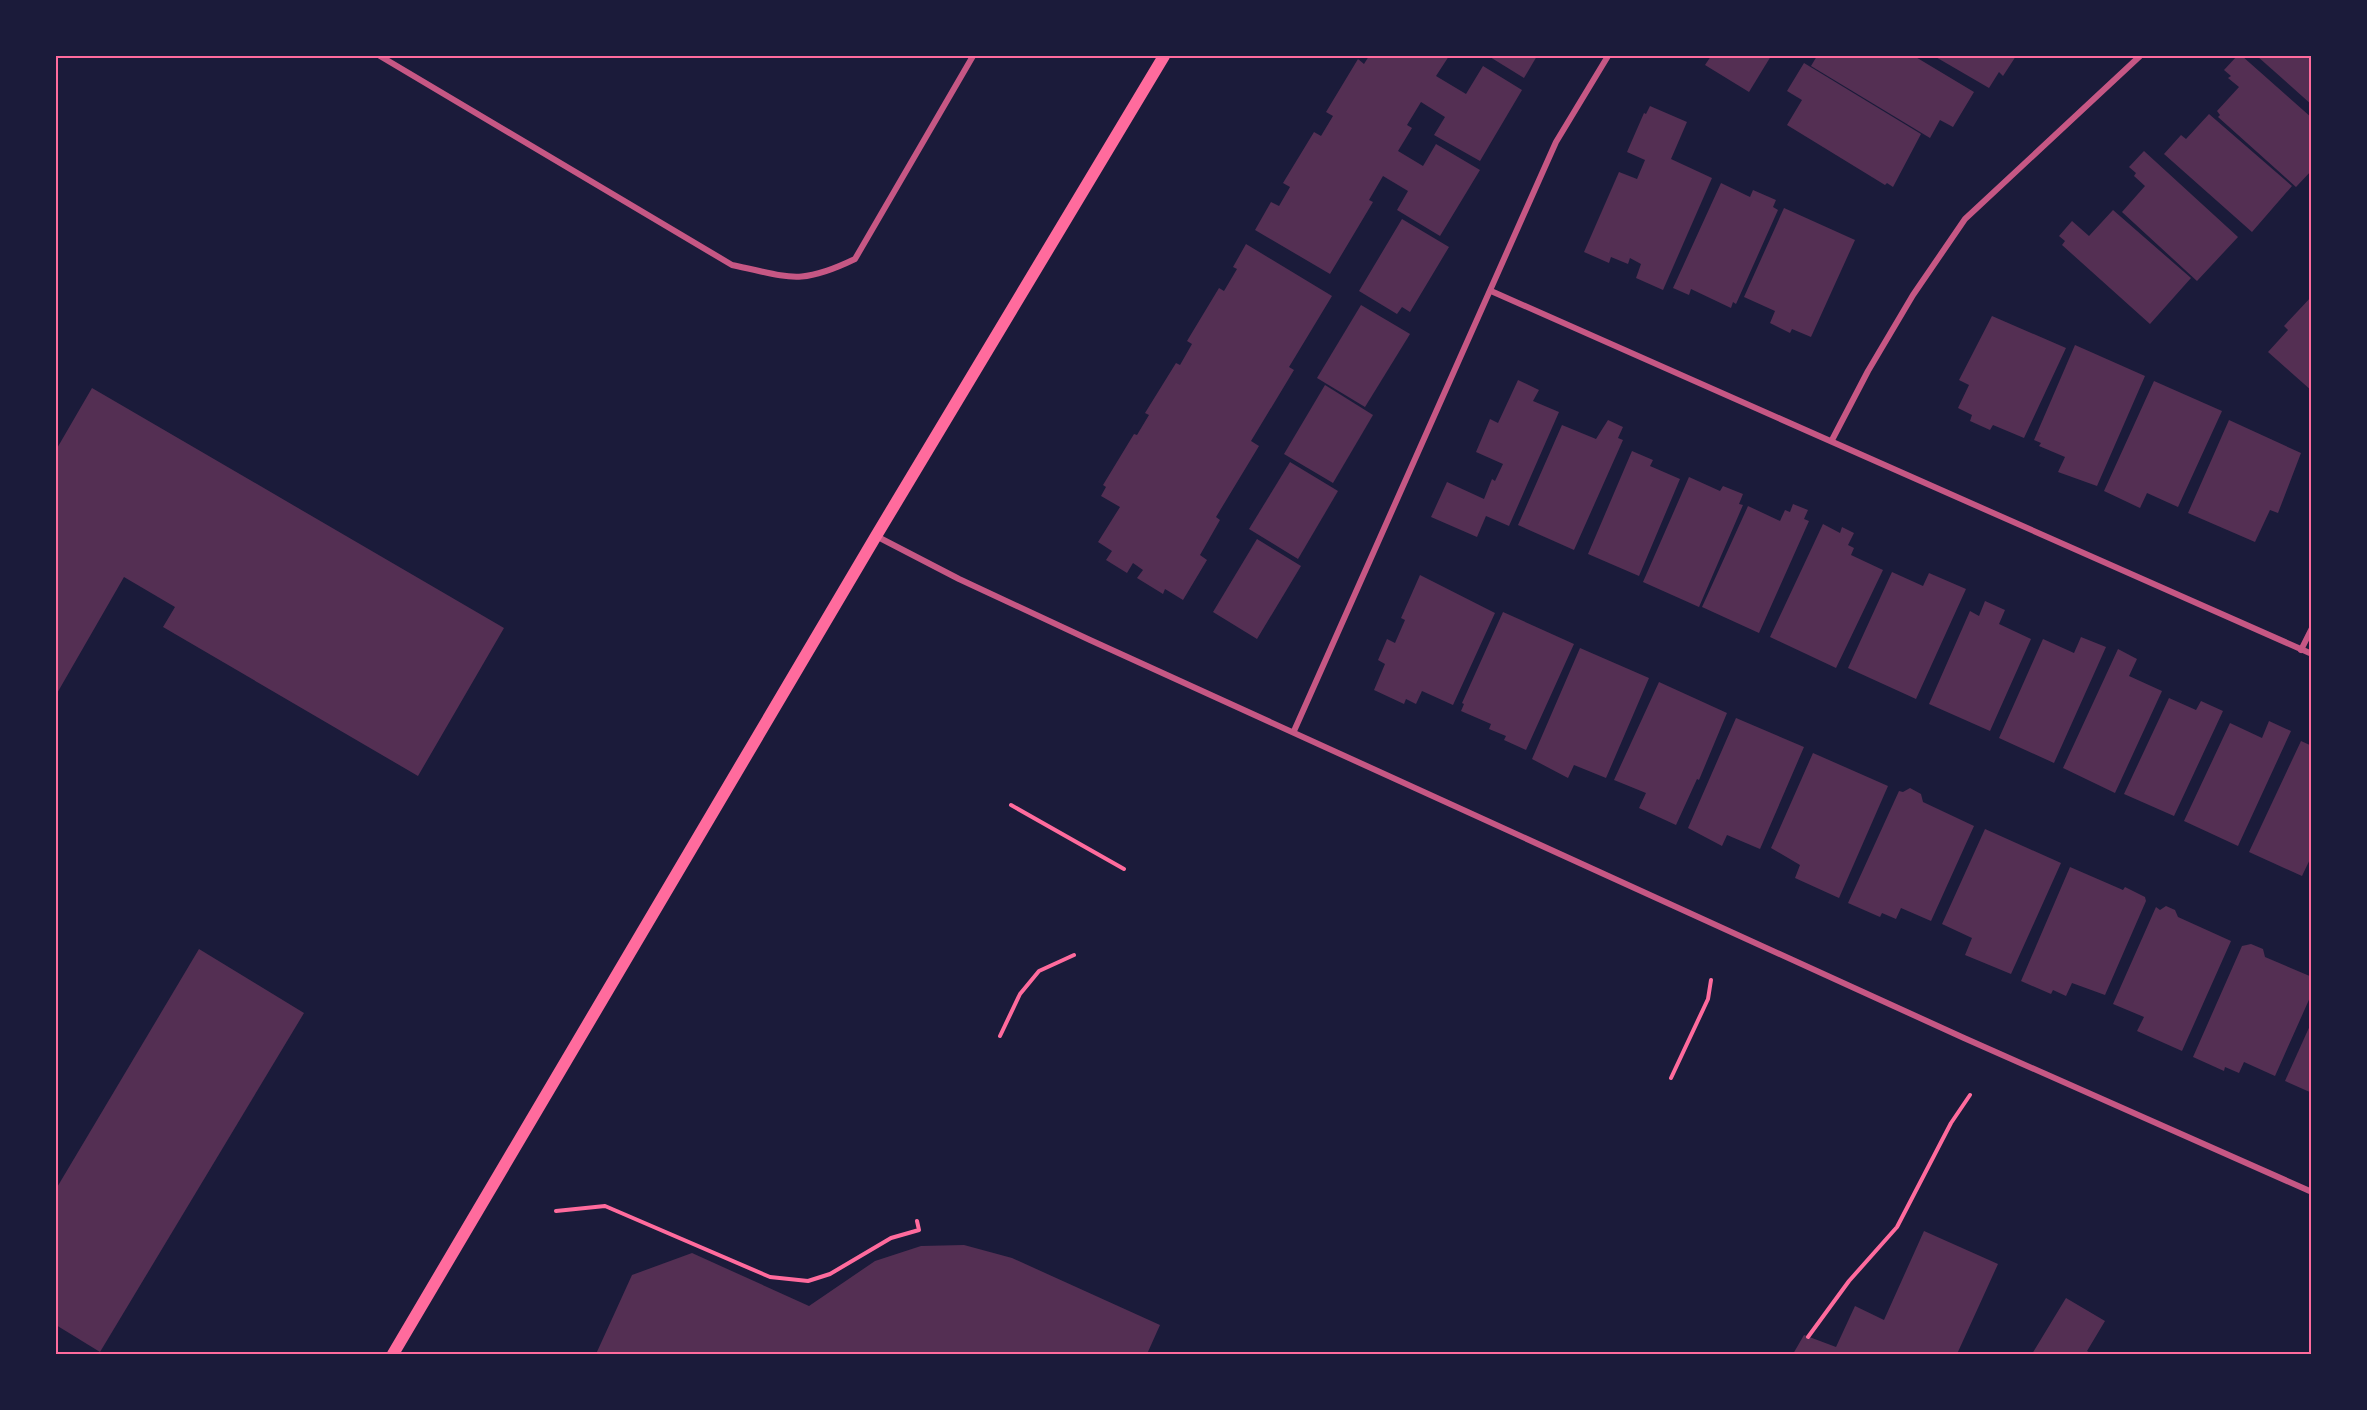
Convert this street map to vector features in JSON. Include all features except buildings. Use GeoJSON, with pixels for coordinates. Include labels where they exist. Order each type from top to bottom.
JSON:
{"type":"FeatureCollection","features":[{"type":"Feature","properties":{"kind":"main road"},"geometry":{"type":"LineString","coordinates":[[393,1354],[876,536],[1164,56]]}},
{"type":"Feature","properties":{"kind":"street"},"geometry":{"type":"LineString","coordinates":[[380,56],[732,265],[794,279],[825,274],[855,259],[973,56]]}},
{"type":"Feature","properties":{"kind":"street"},"geometry":{"type":"LineString","coordinates":[[1294,732],[1556,142],[1608,56]]}},
{"type":"Feature","properties":{"kind":"street"},"geometry":{"type":"LineString","coordinates":[[1832,440],[1868,371],[1913,295],[1965,219],[2140,56]]}},
{"type":"Feature","properties":{"kind":"street"},"geometry":{"type":"LineString","coordinates":[[1491,291],[2312,654]]}},
{"type":"Feature","properties":{"kind":"street"},"geometry":{"type":"LineString","coordinates":[[876,536],[959,579],[1954,1034],[2312,1192]]}},
{"type":"Feature","properties":{"kind":"street"},"geometry":{"type":"LineString","coordinates":[[2301,650],[2312,628]]}},
{"type":"Feature","properties":{"kind":"path"},"geometry":{"type":"LineString","coordinates":[[1011,805],[1124,869]]}},
{"type":"Feature","properties":{"kind":"path"},"geometry":{"type":"LineString","coordinates":[[1000,1036],[1020,994],[1039,971],[1074,955]]}},
{"type":"Feature","properties":{"kind":"path"},"geometry":{"type":"LineString","coordinates":[[1671,1078],[1708,999],[1712,980]]}},
{"type":"Feature","properties":{"kind":"path"},"geometry":{"type":"LineString","coordinates":[[1808,1336],[1843,1289],[1897,1227],[1951,1123],[1970,1095]]}},
{"type":"Feature","properties":{"kind":"path"},"geometry":{"type":"LineString","coordinates":[[556,1211],[605,1206],[770,1277],[808,1281],[830,1274],[891,1238],[919,1230],[916,1221]]}}]}
